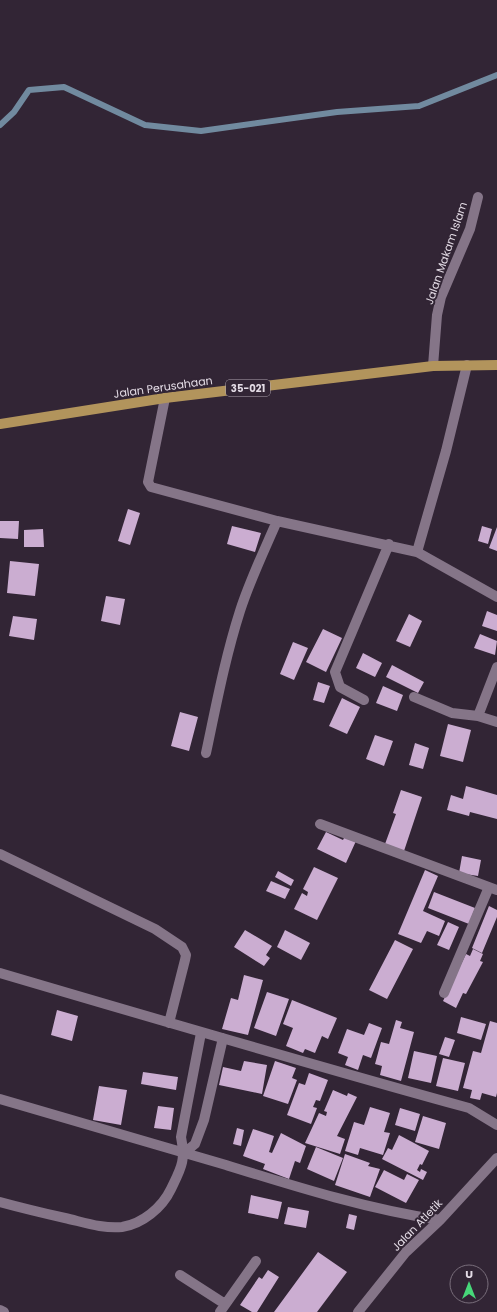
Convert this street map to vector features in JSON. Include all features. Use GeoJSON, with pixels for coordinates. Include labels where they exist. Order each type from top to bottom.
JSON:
{"type":"FeatureCollection","features":[{"type":"Feature","properties":{"kind":"main road","name":"Jalan Perusahaan"},"geometry":{"type":"LineString","coordinates":[[0,424],[165,398],[433,366],[497,365]]}},
{"type":"Feature","properties":{"kind":"street","name":"Jalan Makam Islam"},"geometry":{"type":"LineString","coordinates":[[433,366],[437,315],[441,297],[470,229],[478,196]]}},
{"type":"Feature","properties":{"kind":"street"},"geometry":{"type":"LineString","coordinates":[[417,552],[446,451],[467,365]]}},
{"type":"Feature","properties":{"kind":"street"},"geometry":{"type":"LineString","coordinates":[[165,398],[149,486],[156,490],[277,521],[389,544],[417,552],[497,597]]}},
{"type":"Feature","properties":{"kind":"street"},"geometry":{"type":"LineString","coordinates":[[206,754],[217,699],[240,612],[252,577],[277,521]]}},
{"type":"Feature","properties":{"kind":"street"},"geometry":{"type":"LineString","coordinates":[[364,700],[340,687],[335,672],[389,544]]}},
{"type":"Feature","properties":{"kind":"street"},"geometry":{"type":"LineString","coordinates":[[478,716],[497,667]]}},
{"type":"Feature","properties":{"kind":"street"},"geometry":{"type":"LineString","coordinates":[[414,697],[452,713],[478,716],[497,722]]}},
{"type":"Feature","properties":{"kind":"street"},"geometry":{"type":"LineString","coordinates":[[320,824],[493,888],[444,992]]}},
{"type":"Feature","properties":{"kind":"street"},"geometry":{"type":"LineString","coordinates":[[0,854],[155,929],[182,947],[186,955],[169,1023]]}},
{"type":"Feature","properties":{"kind":"street"},"geometry":{"type":"LineString","coordinates":[[0,973],[201,1033],[469,1108],[497,1125]]}},
{"type":"Feature","properties":{"kind":"street"},"geometry":{"type":"LineString","coordinates":[[0,1202],[91,1224],[114,1227],[130,1225],[151,1213],[162,1202],[182,1166],[184,1153],[181,1137],[201,1033]]}},
{"type":"Feature","properties":{"kind":"street"},"geometry":{"type":"LineString","coordinates":[[184,1153],[195,1144],[204,1120],[223,1038]]}},
{"type":"Feature","properties":{"kind":"street"},"geometry":{"type":"LineString","coordinates":[[0,1099],[337,1199],[400,1214],[440,1220]]}},
{"type":"Feature","properties":{"kind":"street","name":"Jalan Atletik"},"geometry":{"type":"LineString","coordinates":[[358,1312],[406,1252],[440,1220],[497,1158]]}},
{"type":"Feature","properties":{"kind":"street"},"geometry":{"type":"LineString","coordinates":[[180,1275],[222,1308],[256,1261]]}},
{"type":"Feature","properties":{"kind":"street"},"geometry":{"type":"LineString","coordinates":[[0,1310],[4,1312]]}},
{"type":"Feature","properties":{"kind":"building"},"geometry":{"type":"Polygon","coordinates":[[[128,509],[140,513],[130,545],[118,541],[128,509]]]}},
{"type":"Feature","properties":{"kind":"building"},"geometry":{"type":"Polygon","coordinates":[[[0,521],[19,521],[18,539],[0,538],[0,521]]]}},
{"type":"Feature","properties":{"kind":"building"},"geometry":{"type":"Polygon","coordinates":[[[232,526],[261,533],[255,552],[227,544],[232,526]]]}},
{"type":"Feature","properties":{"kind":"building"},"geometry":{"type":"Polygon","coordinates":[[[482,526],[492,529],[488,544],[478,541],[482,526]]]}},
{"type":"Feature","properties":{"kind":"building"},"geometry":{"type":"Polygon","coordinates":[[[497,527],[497,551],[489,548],[497,527]]]}},
{"type":"Feature","properties":{"kind":"building"},"geometry":{"type":"Polygon","coordinates":[[[43,529],[44,547],[24,547],[24,530],[43,529]]]}},
{"type":"Feature","properties":{"kind":"building"},"geometry":{"type":"Polygon","coordinates":[[[10,561],[39,564],[35,596],[7,593],[10,561]]]}},
{"type":"Feature","properties":{"kind":"building"},"geometry":{"type":"Polygon","coordinates":[[[106,596],[125,599],[120,625],[101,621],[106,596]]]}},
{"type":"Feature","properties":{"kind":"building"},"geometry":{"type":"Polygon","coordinates":[[[487,611],[497,615],[497,631],[482,626],[487,611]]]}},
{"type":"Feature","properties":{"kind":"building"},"geometry":{"type":"Polygon","coordinates":[[[409,614],[422,621],[410,647],[396,641],[409,614]]]}},
{"type":"Feature","properties":{"kind":"building"},"geometry":{"type":"Polygon","coordinates":[[[13,616],[37,619],[34,640],[9,636],[13,616]]]}},
{"type":"Feature","properties":{"kind":"building"},"geometry":{"type":"Polygon","coordinates":[[[323,629],[342,638],[326,672],[306,662],[323,629]]]}},
{"type":"Feature","properties":{"kind":"building"},"geometry":{"type":"Polygon","coordinates":[[[480,634],[497,641],[495,655],[474,648],[480,634]]]}},
{"type":"Feature","properties":{"kind":"building"},"geometry":{"type":"Polygon","coordinates":[[[293,642],[308,648],[294,680],[280,674],[293,642]]]}},
{"type":"Feature","properties":{"kind":"building"},"geometry":{"type":"Polygon","coordinates":[[[363,653],[382,663],[375,677],[356,668],[363,653]]]}},
{"type":"Feature","properties":{"kind":"building"},"geometry":{"type":"Polygon","coordinates":[[[392,665],[424,682],[418,693],[386,677],[392,665]]]}},
{"type":"Feature","properties":{"kind":"building"},"geometry":{"type":"Polygon","coordinates":[[[318,682],[330,686],[324,703],[313,700],[318,682]]]}},
{"type":"Feature","properties":{"kind":"building"},"geometry":{"type":"Polygon","coordinates":[[[383,686],[403,695],[397,711],[376,703],[383,686]]]}},
{"type":"Feature","properties":{"kind":"building"},"geometry":{"type":"Polygon","coordinates":[[[342,698],[360,707],[347,734],[329,726],[342,698]]]}},
{"type":"Feature","properties":{"kind":"building"},"geometry":{"type":"Polygon","coordinates":[[[180,712],[198,717],[189,751],[171,746],[180,712]]]}},
{"type":"Feature","properties":{"kind":"building"},"geometry":{"type":"Polygon","coordinates":[[[448,724],[471,730],[463,762],[440,756],[448,724]]]}},
{"type":"Feature","properties":{"kind":"building"},"geometry":{"type":"Polygon","coordinates":[[[375,735],[393,741],[384,766],[366,759],[375,735]]]}},
{"type":"Feature","properties":{"kind":"building"},"geometry":{"type":"Polygon","coordinates":[[[415,743],[429,748],[423,769],[409,765],[415,743]]]}},
{"type":"Feature","properties":{"kind":"building"},"geometry":{"type":"Polygon","coordinates":[[[466,786],[497,795],[497,819],[470,812],[469,816],[447,810],[451,795],[463,799],[466,786]]]}},
{"type":"Feature","properties":{"kind":"building"},"geometry":{"type":"Polygon","coordinates":[[[401,790],[422,797],[404,851],[385,844],[396,814],[393,813],[401,790]]]}},
{"type":"Feature","properties":{"kind":"building"},"geometry":{"type":"Polygon","coordinates":[[[326,832],[343,840],[345,836],[356,841],[346,863],[317,849],[326,832]]]}},
{"type":"Feature","properties":{"kind":"building"},"geometry":{"type":"Polygon","coordinates":[[[462,856],[481,860],[478,876],[459,873],[462,856]]]}},
{"type":"Feature","properties":{"kind":"building"},"geometry":{"type":"Polygon","coordinates":[[[314,867],[338,878],[317,920],[294,909],[302,893],[307,896],[308,892],[303,889],[314,867]]]}},
{"type":"Feature","properties":{"kind":"building"},"geometry":{"type":"Polygon","coordinates":[[[425,870],[438,876],[423,911],[445,921],[439,936],[427,931],[421,943],[398,934],[425,870]]]}},
{"type":"Feature","properties":{"kind":"building"},"geometry":{"type":"Polygon","coordinates":[[[278,871],[294,880],[291,886],[275,877],[278,871]]]}},
{"type":"Feature","properties":{"kind":"building"},"geometry":{"type":"Polygon","coordinates":[[[271,881],[290,889],[285,899],[266,891],[271,881]]]}},
{"type":"Feature","properties":{"kind":"building"},"geometry":{"type":"Polygon","coordinates":[[[434,892],[475,908],[469,924],[428,908],[434,892]]]}},
{"type":"Feature","properties":{"kind":"building"},"geometry":{"type":"Polygon","coordinates":[[[489,906],[497,910],[497,917],[482,953],[472,948],[489,906]]]}},
{"type":"Feature","properties":{"kind":"building"},"geometry":{"type":"Polygon","coordinates":[[[448,922],[459,927],[449,950],[437,945],[448,922]]]}},
{"type":"Feature","properties":{"kind":"building"},"geometry":{"type":"Polygon","coordinates":[[[245,930],[272,946],[266,955],[270,958],[264,966],[234,947],[245,930]]]}},
{"type":"Feature","properties":{"kind":"building"},"geometry":{"type":"Polygon","coordinates":[[[285,930],[310,943],[301,960],[277,947],[285,930]]]}},
{"type":"Feature","properties":{"kind":"building"},"geometry":{"type":"Polygon","coordinates":[[[395,940],[413,949],[387,999],[369,990],[395,940]]]}},
{"type":"Feature","properties":{"kind":"building"},"geometry":{"type":"Polygon","coordinates":[[[473,949],[483,954],[480,961],[483,962],[466,994],[463,993],[456,1008],[443,1001],[466,954],[470,956],[473,949]]]}},
{"type":"Feature","properties":{"kind":"building"},"geometry":{"type":"Polygon","coordinates":[[[244,975],[263,980],[248,1035],[222,1029],[231,998],[238,1000],[244,975]]]}},
{"type":"Feature","properties":{"kind":"building"},"geometry":{"type":"Polygon","coordinates":[[[267,992],[289,999],[276,1036],[254,1028],[267,992]]]}},
{"type":"Feature","properties":{"kind":"building"},"geometry":{"type":"Polygon","coordinates":[[[292,1000],[337,1018],[328,1039],[322,1036],[315,1053],[305,1049],[303,1053],[286,1046],[293,1028],[283,1024],[292,1000]]]}},
{"type":"Feature","properties":{"kind":"building"},"geometry":{"type":"Polygon","coordinates":[[[57,1010],[78,1016],[72,1041],[51,1035],[57,1010]]]}},
{"type":"Feature","properties":{"kind":"building"},"geometry":{"type":"Polygon","coordinates":[[[461,1017],[486,1024],[481,1040],[457,1033],[461,1017]]]}},
{"type":"Feature","properties":{"kind":"building"},"geometry":{"type":"Polygon","coordinates":[[[396,1020],[402,1022],[400,1028],[414,1032],[401,1081],[380,1075],[382,1066],[375,1064],[381,1042],[389,1044],[396,1020]]]}},
{"type":"Feature","properties":{"kind":"building"},"geometry":{"type":"Polygon","coordinates":[[[490,1021],[497,1023],[497,1093],[496,1097],[482,1093],[480,1100],[470,1098],[472,1090],[463,1088],[473,1051],[481,1053],[490,1021]]]}},
{"type":"Feature","properties":{"kind":"building"},"geometry":{"type":"Polygon","coordinates":[[[369,1023],[382,1028],[371,1058],[363,1055],[358,1070],[345,1065],[348,1057],[338,1053],[347,1029],[364,1035],[369,1023]]]}},
{"type":"Feature","properties":{"kind":"building"},"geometry":{"type":"Polygon","coordinates":[[[445,1037],[455,1040],[449,1057],[439,1054],[445,1037]]]}},
{"type":"Feature","properties":{"kind":"building"},"geometry":{"type":"Polygon","coordinates":[[[414,1051],[437,1056],[431,1083],[408,1078],[414,1051]]]}},
{"type":"Feature","properties":{"kind":"building"},"geometry":{"type":"Polygon","coordinates":[[[443,1058],[465,1063],[458,1091],[436,1086],[443,1058]]]}},
{"type":"Feature","properties":{"kind":"building"},"geometry":{"type":"Polygon","coordinates":[[[244,1061],[267,1065],[262,1094],[219,1085],[223,1067],[241,1071],[244,1061]]]}},
{"type":"Feature","properties":{"kind":"building"},"geometry":{"type":"Polygon","coordinates":[[[275,1061],[296,1068],[292,1078],[297,1080],[288,1104],[263,1096],[275,1061]]]}},
{"type":"Feature","properties":{"kind":"building"},"geometry":{"type":"Polygon","coordinates":[[[143,1072],[178,1077],[176,1090],[141,1084],[143,1072]]]}},
{"type":"Feature","properties":{"kind":"building"},"geometry":{"type":"Polygon","coordinates":[[[309,1073],[328,1080],[320,1101],[316,1100],[313,1107],[317,1108],[311,1124],[287,1115],[299,1083],[305,1085],[309,1073]]]}},
{"type":"Feature","properties":{"kind":"building"},"geometry":{"type":"Polygon","coordinates":[[[99,1086],[127,1090],[121,1125],[93,1120],[99,1086]]]}},
{"type":"Feature","properties":{"kind":"building"},"geometry":{"type":"Polygon","coordinates":[[[333,1090],[347,1096],[348,1093],[357,1097],[337,1136],[345,1139],[340,1154],[305,1143],[319,1113],[326,1116],[327,1112],[324,1111],[333,1090]]]}},
{"type":"Feature","properties":{"kind":"building"},"geometry":{"type":"Polygon","coordinates":[[[158,1106],[174,1108],[171,1130],[154,1128],[158,1106]]]}},
{"type":"Feature","properties":{"kind":"building"},"geometry":{"type":"Polygon","coordinates":[[[370,1107],[390,1113],[384,1132],[390,1133],[383,1155],[360,1148],[358,1155],[345,1151],[354,1122],[364,1125],[370,1107]]]}},
{"type":"Feature","properties":{"kind":"building"},"geometry":{"type":"Polygon","coordinates":[[[400,1108],[420,1114],[415,1131],[395,1125],[400,1108]]]}},
{"type":"Feature","properties":{"kind":"building"},"geometry":{"type":"Polygon","coordinates":[[[423,1116],[446,1123],[439,1149],[415,1142],[423,1116]]]}},
{"type":"Feature","properties":{"kind":"building"},"geometry":{"type":"Polygon","coordinates":[[[237,1128],[244,1130],[241,1146],[233,1144],[237,1128]]]}},
{"type":"Feature","properties":{"kind":"building"},"geometry":{"type":"Polygon","coordinates":[[[253,1129],[274,1136],[269,1152],[272,1153],[281,1133],[306,1146],[300,1163],[295,1161],[289,1179],[263,1169],[265,1164],[243,1156],[253,1129]]]}},
{"type":"Feature","properties":{"kind":"building"},"geometry":{"type":"Polygon","coordinates":[[[399,1135],[429,1151],[422,1165],[420,1164],[417,1170],[420,1172],[421,1169],[427,1172],[423,1180],[382,1159],[388,1148],[392,1150],[399,1135]]]}},
{"type":"Feature","properties":{"kind":"building"},"geometry":{"type":"Polygon","coordinates":[[[316,1147],[343,1158],[334,1181],[307,1169],[316,1147]]]}},
{"type":"Feature","properties":{"kind":"building"},"geometry":{"type":"Polygon","coordinates":[[[345,1154],[370,1163],[368,1166],[380,1169],[370,1197],[335,1185],[345,1154]]]}},
{"type":"Feature","properties":{"kind":"building"},"geometry":{"type":"Polygon","coordinates":[[[384,1170],[404,1180],[407,1174],[419,1180],[406,1203],[375,1187],[384,1170]]]}},
{"type":"Feature","properties":{"kind":"building"},"geometry":{"type":"Polygon","coordinates":[[[251,1195],[282,1202],[278,1219],[248,1213],[251,1195]]]}},
{"type":"Feature","properties":{"kind":"building"},"geometry":{"type":"Polygon","coordinates":[[[288,1207],[309,1211],[306,1228],[284,1224],[288,1207]]]}},
{"type":"Feature","properties":{"kind":"building"},"geometry":{"type":"Polygon","coordinates":[[[349,1214],[357,1216],[354,1230],[346,1228],[349,1214]]]}},
{"type":"Feature","properties":{"kind":"building"},"geometry":{"type":"Polygon","coordinates":[[[318,1252],[347,1272],[317,1312],[274,1312],[318,1252]]]}},
{"type":"Feature","properties":{"kind":"building"},"geometry":{"type":"Polygon","coordinates":[[[268,1270],[279,1277],[257,1312],[252,1312],[240,1305],[259,1277],[262,1279],[268,1270]]]}},
{"type":"Feature","properties":{"kind":"waterway"},"geometry":{"type":"LineString","coordinates":[[0,125],[14,112],[29,90],[64,87],[145,125],[201,131],[337,112],[419,106],[497,75]]}}]}
